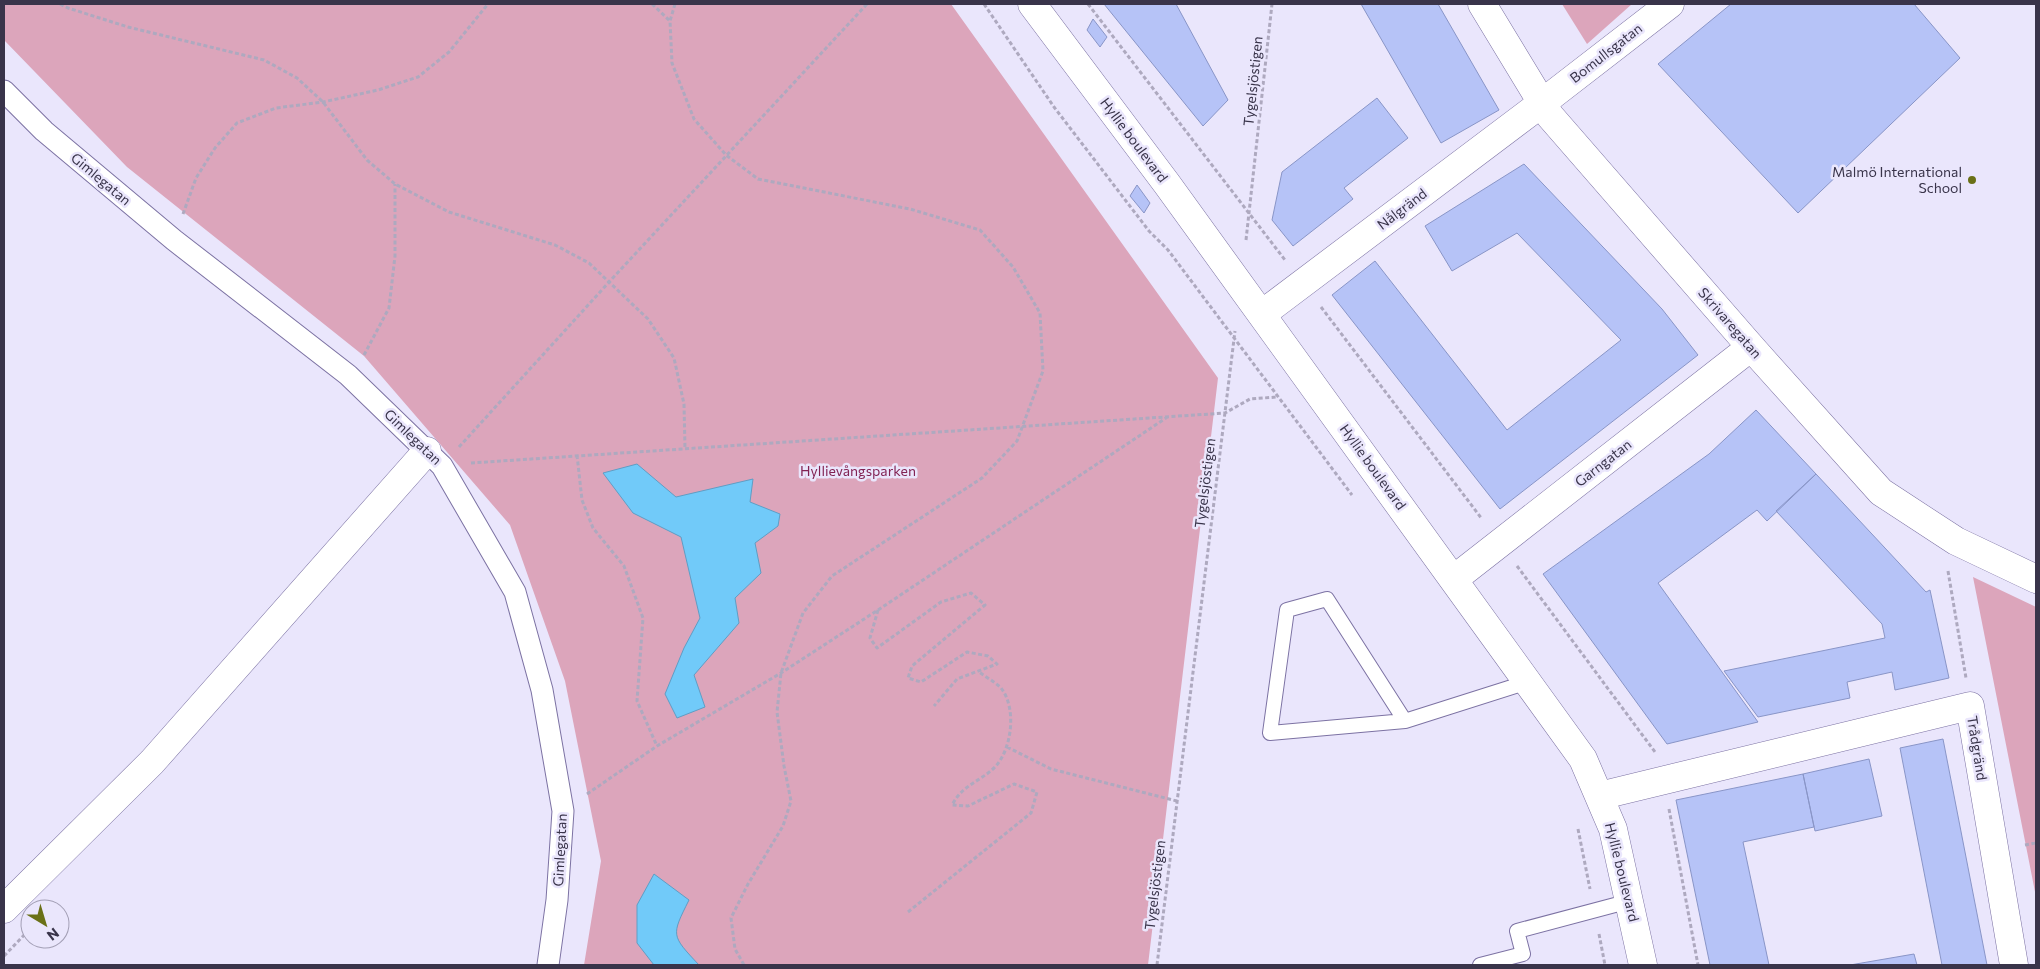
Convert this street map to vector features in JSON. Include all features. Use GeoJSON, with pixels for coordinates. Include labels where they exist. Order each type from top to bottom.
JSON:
{"type":"FeatureCollection","features":[{"type":"Feature","properties":{"kind":"street","name":"Hyllie boulevard"},"geometry":{"type":"LineString","coordinates":[[1032,4],[1262,314],[1583,759],[1613,829],[1643,965]]}},
{"type":"Feature","properties":{"kind":"street","name":"Skrivaregatan"},"geometry":{"type":"LineString","coordinates":[[1482,4],[1550,116],[1751,347],[1881,492],[1956,541],[2036,579]]}},
{"type":"Feature","properties":{"kind":"street","name":"Bomullsgatan"},"geometry":{"type":"LineString","coordinates":[[1542,103],[1670,4]]}},
{"type":"Feature","properties":{"kind":"street","name":"Gimlegatan"},"geometry":{"type":"LineString","coordinates":[[4,91],[44,131],[174,240],[348,375],[435,458],[515,592],[542,690],[563,810],[557,900],[548,965]]}},
{"type":"Feature","properties":{"kind":"street","name":"Nålgränd"},"geometry":{"type":"LineString","coordinates":[[1262,314],[1542,103]]}},
{"type":"Feature","properties":{"kind":"street","name":"Garngatan"},"geometry":{"type":"LineString","coordinates":[[1454,579],[1751,347]]}},
{"type":"Feature","properties":{"kind":"street"},"geometry":{"type":"LineString","coordinates":[[4,908],[152,762],[435,458]]}},
{"type":"Feature","properties":{"kind":"street"},"geometry":{"type":"LineString","coordinates":[[1599,796],[1970,706]]}},
{"type":"Feature","properties":{"kind":"street","name":"Trådgränd"},"geometry":{"type":"LineString","coordinates":[[1970,706],[2014,965]]}},
{"type":"Feature","properties":{"kind":"lane"},"geometry":{"type":"LineString","coordinates":[[1405,721],[1327,599],[1287,610],[1270,733],[1405,721],[1528,682]]}},
{"type":"Feature","properties":{"kind":"lane"},"geometry":{"type":"LineString","coordinates":[[1480,965],[1523,954],[1517,931],[1630,901]]}},
{"type":"Feature","properties":{"kind":"path"},"geometry":{"type":"LineString","coordinates":[[60,4],[128,27],[264,60],[297,78],[323,102],[367,160],[395,184],[449,212],[556,245],[589,263],[648,319],[674,358],[684,404],[685,448]]}},
{"type":"Feature","properties":{"kind":"path"},"geometry":{"type":"LineString","coordinates":[[174,240],[196,178],[215,148],[237,123],[276,108],[323,102],[378,90],[418,77],[449,52],[488,4]]}},
{"type":"Feature","properties":{"kind":"path"},"geometry":{"type":"LineString","coordinates":[[652,4],[670,22]]}},
{"type":"Feature","properties":{"kind":"path"},"geometry":{"type":"LineString","coordinates":[[675,4],[670,22],[672,64],[694,119],[726,155],[758,179],[910,209],[980,230],[1014,267],[1040,313],[1043,371],[1018,441],[982,478],[832,576],[803,613],[781,673],[777,712],[791,801],[783,826],[748,884],[731,918],[735,949],[744,965]]}},
{"type":"Feature","properties":{"kind":"path"},"geometry":{"type":"LineString","coordinates":[[984,4],[1054,107],[1149,231],[1168,250],[1356,500]]}},
{"type":"Feature","properties":{"kind":"path"},"geometry":{"type":"LineString","coordinates":[[1088,4],[1500,543],[1654,749],[1664,780],[1698,965]]}},
{"type":"Feature","properties":{"kind":"path","name":"Tygelsjöstigen"},"geometry":{"type":"LineString","coordinates":[[1157,965],[1249,213],[1272,4]]}},
{"type":"Feature","properties":{"kind":"path"},"geometry":{"type":"LineString","coordinates":[[348,375],[364,356],[390,308],[395,256],[395,184]]}},
{"type":"Feature","properties":{"kind":"path"},"geometry":{"type":"LineString","coordinates":[[435,458],[577,455],[1225,413],[1250,399],[1278,397]]}},
{"type":"Feature","properties":{"kind":"path"},"geometry":{"type":"LineString","coordinates":[[563,810],[657,746],[781,673],[1170,416]]}},
{"type":"Feature","properties":{"kind":"path"},"geometry":{"type":"LineString","coordinates":[[577,455],[582,500],[593,528],[624,566],[643,618],[637,701],[657,746]]}},
{"type":"Feature","properties":{"kind":"path","name":"Trådgränd"},"geometry":{"type":"LineString","coordinates":[[1942,532],[1970,706]]}},
{"type":"Feature","properties":{"kind":"path"},"geometry":{"type":"LineString","coordinates":[[878,610],[870,638],[877,648],[941,602],[971,593],[985,605],[912,666],[908,678],[921,682],[967,652],[988,656],[997,664],[957,680],[934,706]]}},
{"type":"Feature","properties":{"kind":"path"},"geometry":{"type":"LineString","coordinates":[[908,912],[1031,813],[1037,792],[1014,784],[968,806],[952,805],[957,794],[995,767],[1007,747],[1012,712],[1001,689],[979,672]]}},
{"type":"Feature","properties":{"kind":"path"},"geometry":{"type":"LineString","coordinates":[[1007,747],[1051,769],[1177,802]]}},
{"type":"Feature","properties":{"kind":"path"},"geometry":{"type":"LineString","coordinates":[[1578,827],[1605,965]]}},
{"type":"Feature","properties":{"kind":"path"},"geometry":{"type":"LineString","coordinates":[[4,956],[20,939]]}},
{"type":"Feature","properties":{"kind":"green space","name":"Hyllievångsparken"},"geometry":{"type":"Polygon","coordinates":[[[4,4],[951,4],[1218,378],[1148,965],[584,965],[601,861],[565,681],[510,525],[364,356],[127,167],[4,40],[4,4]]]}},
{"type":"Feature","properties":{"kind":"green space"},"geometry":{"type":"Polygon","coordinates":[[[1562,4],[1632,4],[1587,44],[1562,4]]]}},
{"type":"Feature","properties":{"kind":"green space"},"geometry":{"type":"Polygon","coordinates":[[[1973,577],[2036,607],[2036,897],[1973,577]]]}},
{"type":"Feature","properties":{"kind":"water"},"geometry":{"type":"Polygon","coordinates":[[[637,464],[676,497],[753,479],[750,502],[780,514],[778,526],[755,543],[761,573],[735,598],[739,623],[694,675],[705,707],[677,718],[665,694],[684,648],[700,618],[681,537],[633,513],[603,473],[637,464]]]}},
{"type":"Feature","properties":{"kind":"water"},"geometry":{"type":"Polygon","coordinates":[[[654,874],[689,900],[679,921],[677,935],[683,947],[699,965],[654,965],[637,943],[637,905],[654,874]]]}},
{"type":"Feature","properties":{"kind":"building"},"geometry":{"type":"Polygon","coordinates":[[[1104,4],[1176,4],[1228,100],[1203,126],[1104,4]]]}},
{"type":"Feature","properties":{"kind":"building"},"geometry":{"type":"Polygon","coordinates":[[[1361,4],[1438,4],[1499,110],[1441,143],[1361,4]]]}},
{"type":"Feature","properties":{"kind":"building"},"geometry":{"type":"Polygon","coordinates":[[[1731,4],[1914,4],[1960,58],[1798,213],[1658,64],[1731,4]]]}},
{"type":"Feature","properties":{"kind":"building"},"geometry":{"type":"Polygon","coordinates":[[[1093,19],[1107,37],[1100,47],[1087,30],[1093,19]]]}},
{"type":"Feature","properties":{"kind":"building"},"geometry":{"type":"Polygon","coordinates":[[[1377,98],[1408,138],[1344,188],[1353,199],[1293,246],[1272,220],[1282,172],[1377,98]]]}},
{"type":"Feature","properties":{"kind":"building"},"geometry":{"type":"Polygon","coordinates":[[[1524,164],[1662,309],[1698,355],[1500,509],[1332,295],[1375,261],[1507,430],[1621,340],[1517,233],[1452,271],[1425,226],[1524,164]]]}},
{"type":"Feature","properties":{"kind":"building"},"geometry":{"type":"Polygon","coordinates":[[[1137,185],[1150,203],[1144,213],[1130,196],[1137,185]]]}},
{"type":"Feature","properties":{"kind":"building"},"geometry":{"type":"Polygon","coordinates":[[[1756,410],[1816,474],[1767,521],[1757,510],[1658,583],[1758,722],[1667,744],[1543,574],[1709,454],[1756,410]]]}},
{"type":"Feature","properties":{"kind":"building"},"geometry":{"type":"Polygon","coordinates":[[[1816,474],[1926,592],[1930,590],[1949,678],[1895,690],[1892,672],[1847,682],[1850,698],[1758,717],[1724,671],[1885,638],[1882,624],[1776,511],[1816,474]]]}},
{"type":"Feature","properties":{"kind":"building"},"geometry":{"type":"Polygon","coordinates":[[[1943,739],[1987,965],[1942,965],[1900,748],[1943,739]]]}},
{"type":"Feature","properties":{"kind":"building"},"geometry":{"type":"Polygon","coordinates":[[[1869,759],[1882,816],[1815,831],[1803,774],[1869,759]]]}},
{"type":"Feature","properties":{"kind":"building"},"geometry":{"type":"Polygon","coordinates":[[[1803,774],[1814,827],[1743,842],[1769,965],[1710,965],[1676,800],[1803,774]]]}},
{"type":"Feature","properties":{"kind":"building"},"geometry":{"type":"Polygon","coordinates":[[[1914,954],[1917,965],[1850,965],[1914,954]]]}},
{"type":"Feature","properties":{"kind":"place","name":"Malmö International School"},"geometry":{"type":"Point","coordinates":[1972,180]}}]}
